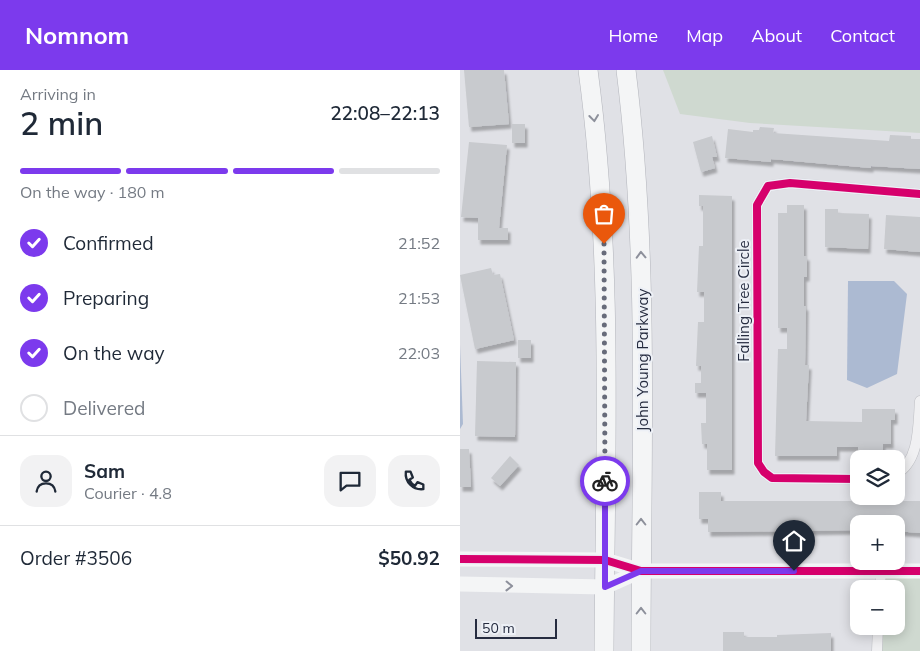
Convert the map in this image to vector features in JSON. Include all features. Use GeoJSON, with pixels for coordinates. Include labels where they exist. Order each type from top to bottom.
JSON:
{"type":"FeatureCollection","features":[{"type":"Feature","properties":{"kind":"highway"},"geometry":{"type":"LineString","coordinates":[[588,70],[596,130],[603,231],[604,651]]}},
{"type":"Feature","properties":{"kind":"highway","name":"John Young Parkway"},"geometry":{"type":"LineString","coordinates":[[626,70],[635,144],[642,285],[641,651]]}},
{"type":"Feature","properties":{"kind":"street","name":"Falling Tree Circle"},"geometry":{"type":"LineString","coordinates":[[850,479],[772,478],[764,472],[758,463],[757,205],[768,186],[790,183],[920,194]]}},
{"type":"Feature","properties":{"kind":"street"},"geometry":{"type":"LineString","coordinates":[[905,468],[912,457],[919,434],[920,401]]}},
{"type":"Feature","properties":{"kind":"street"},"geometry":{"type":"LineString","coordinates":[[460,559],[605,560],[641,571],[920,570]]}},
{"type":"Feature","properties":{"kind":"street"},"geometry":{"type":"LineString","coordinates":[[460,584],[605,587],[641,571]]}},
{"type":"Feature","properties":{"kind":"street"},"geometry":{"type":"LineString","coordinates":[[880,580],[881,571]]}},
{"type":"Feature","properties":{"kind":"street"},"geometry":{"type":"LineString","coordinates":[[877,651],[878,635]]}},
{"type":"Feature","properties":{"kind":"shaded area"},"geometry":{"type":"Polygon","coordinates":[[[663,70],[920,70],[920,133],[750,123],[680,114],[663,70]]]}},
{"type":"Feature","properties":{"kind":"shaded area"},"geometry":{"type":"Polygon","coordinates":[[[881,571],[920,571],[920,651],[877,651],[878,635],[905,635],[905,580],[880,580],[881,571]]]}},
{"type":"Feature","properties":{"kind":"water"},"geometry":{"type":"Polygon","coordinates":[[[848,281],[894,281],[907,294],[897,374],[867,388],[847,380],[848,281]]]}},
{"type":"Feature","properties":{"kind":"water"},"geometry":{"type":"Polygon","coordinates":[[[460,345],[463,424],[460,429],[460,345]]]}},
{"type":"Feature","properties":{"kind":"building"},"geometry":{"type":"Polygon","coordinates":[[[464,70],[504,70],[509,124],[469,127],[464,70]]]}},
{"type":"Feature","properties":{"kind":"building"},"geometry":{"type":"Polygon","coordinates":[[[512,124],[525,124],[525,143],[512,143],[512,124]]]}},
{"type":"Feature","properties":{"kind":"building"},"geometry":{"type":"Polygon","coordinates":[[[760,127],[774,128],[773,133],[889,141],[890,135],[911,136],[911,139],[920,139],[920,169],[871,166],[871,168],[771,159],[771,162],[725,158],[728,129],[753,132],[753,130],[759,130],[760,127]]]}},
{"type":"Feature","properties":{"kind":"building"},"geometry":{"type":"Polygon","coordinates":[[[712,136],[717,157],[712,157],[715,168],[701,172],[693,142],[712,136]]]}},
{"type":"Feature","properties":{"kind":"building"},"geometry":{"type":"Polygon","coordinates":[[[469,142],[507,145],[499,228],[508,228],[508,240],[478,240],[478,218],[461,217],[469,142]]]}},
{"type":"Feature","properties":{"kind":"building"},"geometry":{"type":"Polygon","coordinates":[[[699,195],[732,196],[732,470],[707,470],[707,444],[702,444],[701,423],[706,423],[706,393],[695,393],[695,383],[701,383],[701,366],[696,366],[698,322],[704,322],[704,292],[697,292],[699,246],[703,246],[703,206],[699,206],[699,195]]]}},
{"type":"Feature","properties":{"kind":"building"},"geometry":{"type":"Polygon","coordinates":[[[787,205],[804,205],[804,256],[807,256],[807,277],[804,277],[804,306],[806,306],[805,365],[809,365],[806,421],[862,422],[862,409],[895,409],[895,420],[891,420],[891,444],[883,444],[883,450],[858,450],[858,447],[837,447],[837,456],[775,456],[778,349],[787,349],[787,328],[778,328],[778,213],[787,213],[787,205]]]}},
{"type":"Feature","properties":{"kind":"building"},"geometry":{"type":"Polygon","coordinates":[[[825,209],[838,209],[838,213],[869,214],[868,249],[825,247],[825,209]]]}},
{"type":"Feature","properties":{"kind":"building"},"geometry":{"type":"Polygon","coordinates":[[[886,215],[920,217],[920,252],[884,249],[886,215]]]}},
{"type":"Feature","properties":{"kind":"building"},"geometry":{"type":"Polygon","coordinates":[[[491,268],[493,275],[500,274],[514,340],[475,349],[460,275],[491,268]]]}},
{"type":"Feature","properties":{"kind":"building"},"geometry":{"type":"Polygon","coordinates":[[[518,340],[531,340],[531,358],[518,358],[518,340]]]}},
{"type":"Feature","properties":{"kind":"building"},"geometry":{"type":"Polygon","coordinates":[[[477,361],[516,362],[515,437],[475,436],[477,361]]]}},
{"type":"Feature","properties":{"kind":"building"},"geometry":{"type":"Polygon","coordinates":[[[460,449],[469,449],[471,487],[460,487],[460,449]]]}},
{"type":"Feature","properties":{"kind":"building"},"geometry":{"type":"Polygon","coordinates":[[[510,456],[519,465],[500,486],[491,478],[510,456]]]}},
{"type":"Feature","properties":{"kind":"building"},"geometry":{"type":"Polygon","coordinates":[[[699,492],[721,492],[721,501],[850,501],[850,505],[905,505],[905,501],[920,501],[920,533],[905,532],[905,515],[850,515],[850,530],[708,532],[708,519],[699,519],[699,492]]]}},
{"type":"Feature","properties":{"kind":"building"},"geometry":{"type":"Polygon","coordinates":[[[723,632],[744,632],[744,637],[777,637],[777,635],[831,633],[831,651],[723,651],[723,632]]]}},
{"type":"Feature","properties":{"kind":"cycle path"},"geometry":{"type":"LineString","coordinates":[[850,479],[772,478],[764,472],[758,463],[757,205],[768,186],[790,183],[920,194]]}},
{"type":"Feature","properties":{"kind":"cycle path"},"geometry":{"type":"LineString","coordinates":[[460,559],[605,560],[641,571],[920,571]]}},
{"type":"Feature","properties":{"kind":"way so far"},"geometry":{"type":"LineString","coordinates":[[604,244],[605,481]]}},
{"type":"Feature","properties":{"kind":"route"},"geometry":{"type":"LineString","coordinates":[[605,481],[605,587],[641,571],[794,571]]}}]}
